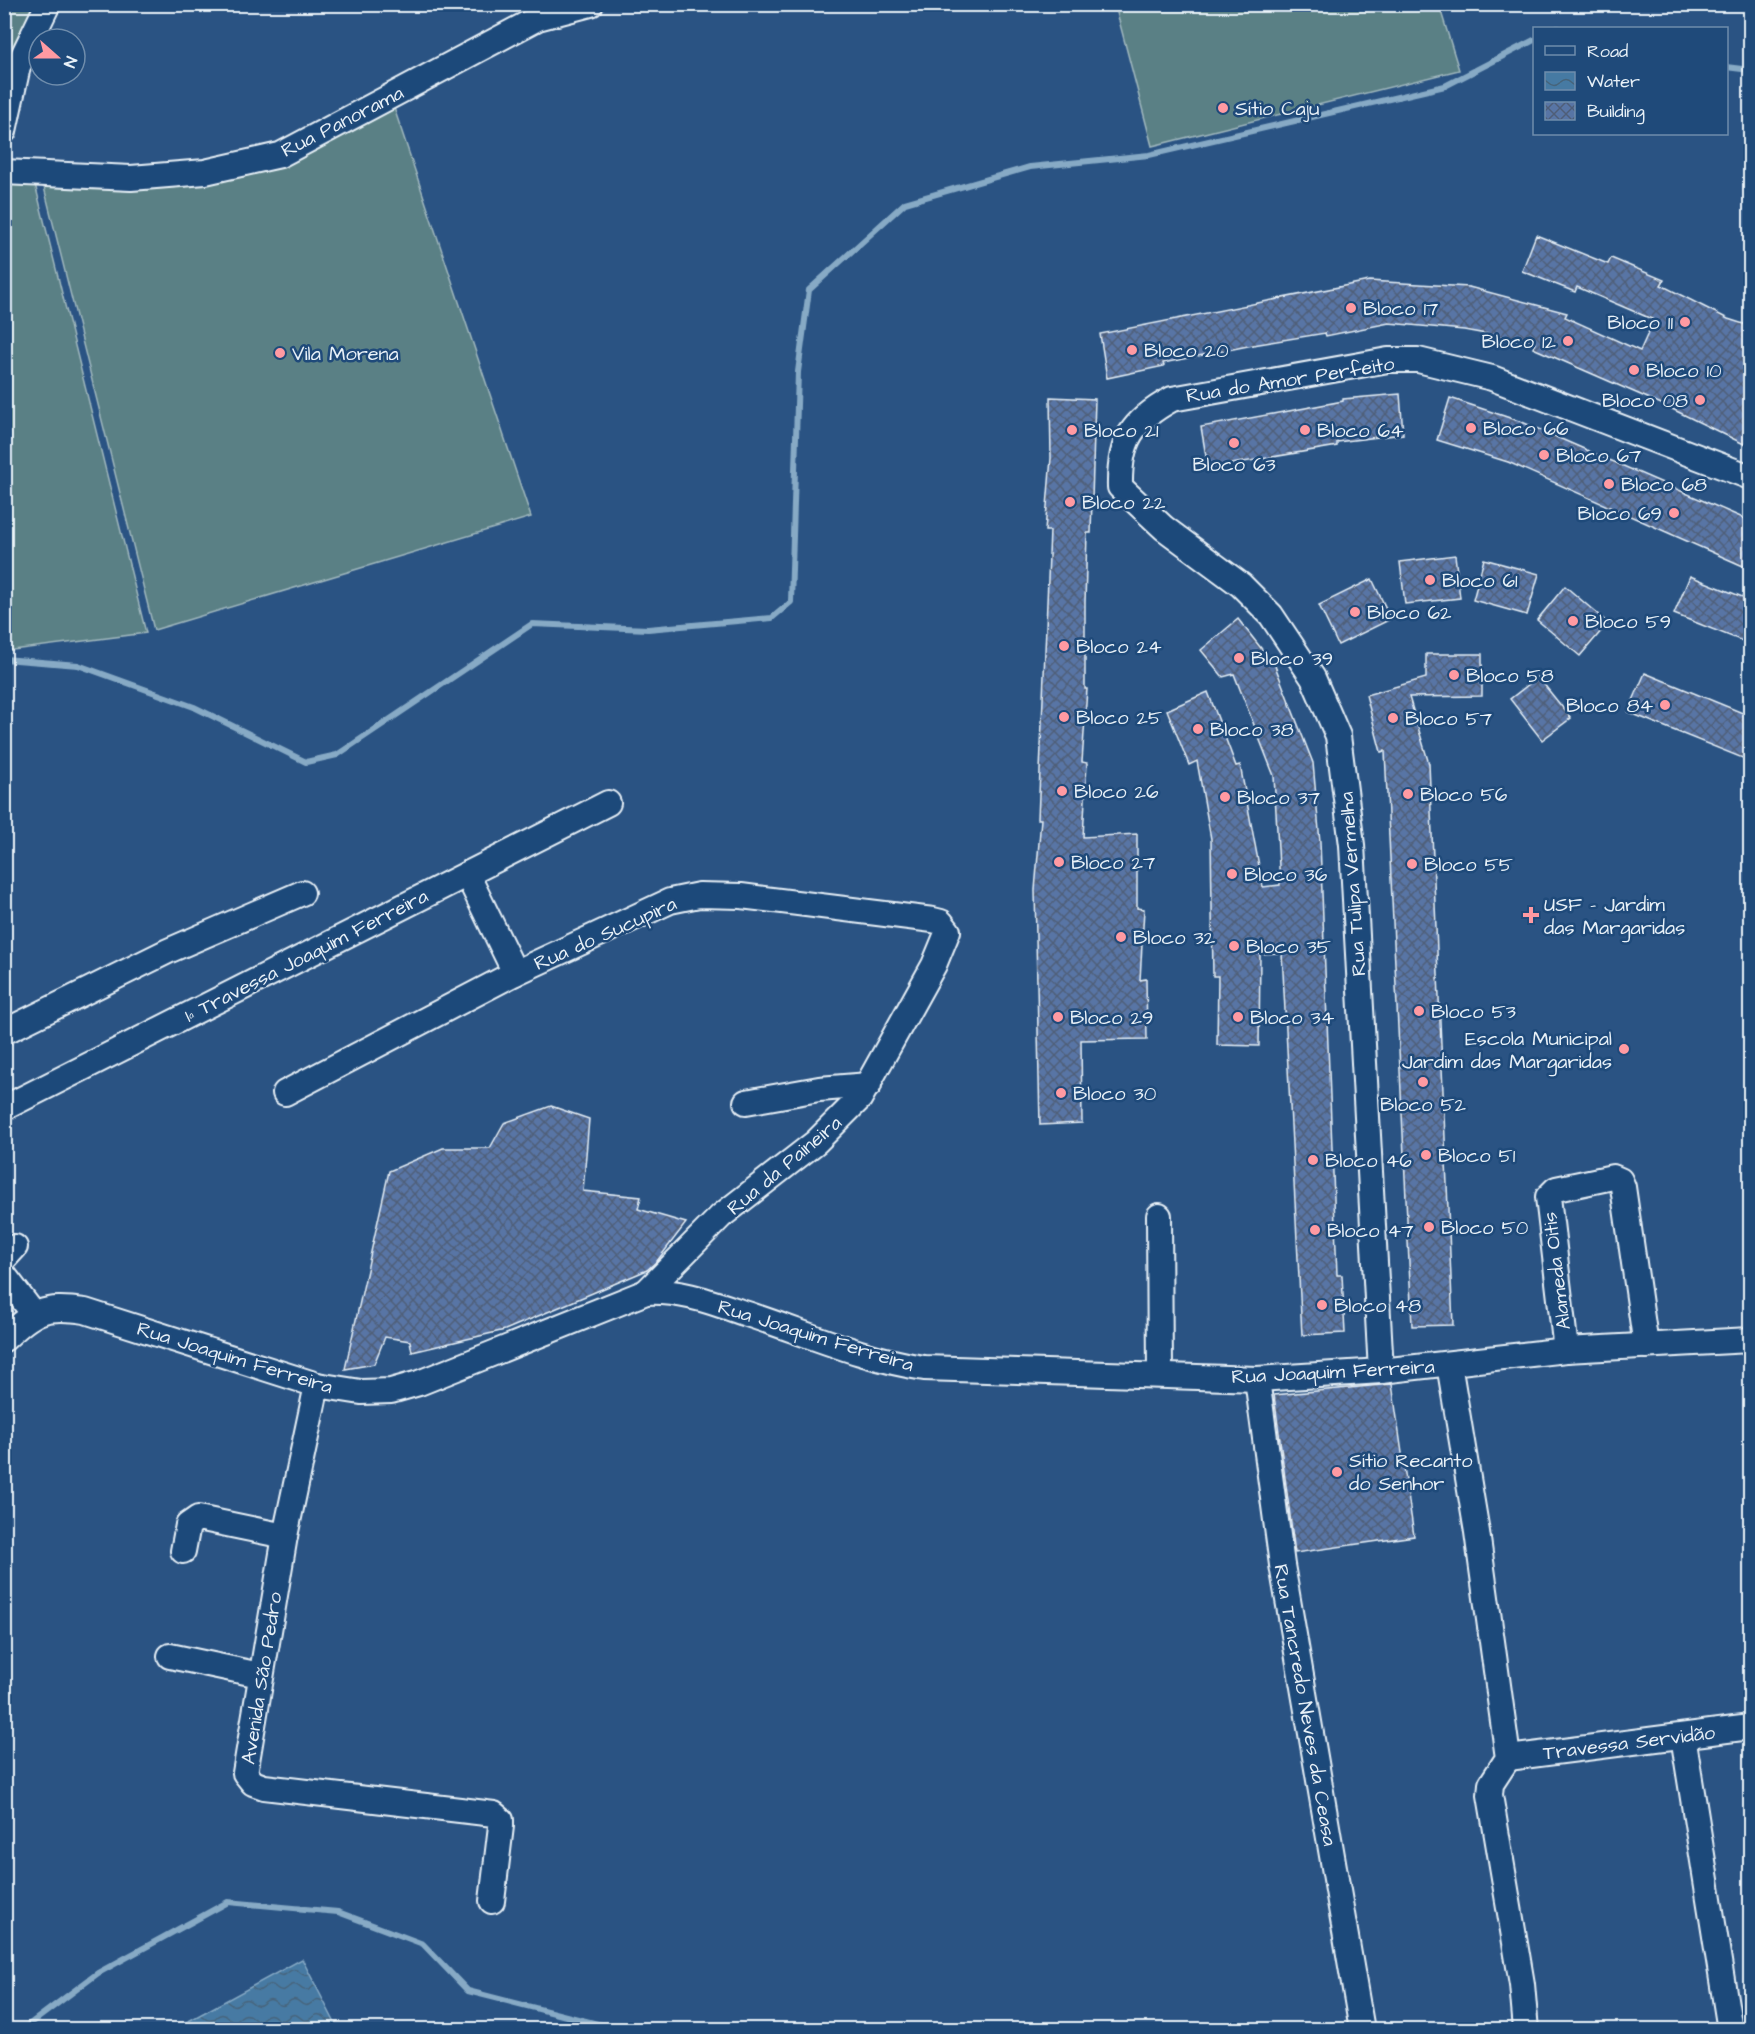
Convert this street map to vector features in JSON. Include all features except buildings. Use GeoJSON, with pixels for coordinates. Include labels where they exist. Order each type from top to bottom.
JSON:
{"type":"FeatureCollection","features":[{"type":"Feature","properties":{"kind":"street"},"geometry":{"type":"LineString","coordinates":[[4,131],[18,66],[48,4]]}},
{"type":"Feature","properties":{"kind":"street","name":"Rua Panorama"},"geometry":{"type":"LineString","coordinates":[[4,172],[131,178],[205,172],[280,155],[538,18],[591,4]]}},
{"type":"Feature","properties":{"kind":"street","name":"Rua do Amor Perfeito"},"geometry":{"type":"LineString","coordinates":[[1120,487],[1123,453],[1134,425],[1151,410],[1172,399],[1388,360],[1418,360],[1492,378],[1750,477]]}},
{"type":"Feature","properties":{"kind":"street","name":"Rua Tulipa Vermelha"},"geometry":{"type":"LineString","coordinates":[[1120,487],[1164,528],[1241,585],[1271,615],[1313,678],[1338,736],[1352,845],[1381,1371]]}},
{"type":"Feature","properties":{"kind":"street","name":"1ª Travessa Joaquim Ferreira"},"geometry":{"type":"LineString","coordinates":[[4,1108],[608,804]]}},
{"type":"Feature","properties":{"kind":"street","name":"Rua do Sucupira"},"geometry":{"type":"LineString","coordinates":[[467,874],[516,973],[670,901],[699,895],[741,896],[922,918],[941,922],[946,927]]}},
{"type":"Feature","properties":{"kind":"street"},"geometry":{"type":"LineString","coordinates":[[4,1032],[168,951],[302,893]]}},
{"type":"Feature","properties":{"kind":"street","name":"Rua da Paineira"},"geometry":{"type":"LineString","coordinates":[[646,1292],[722,1216],[816,1142],[846,1114],[869,1085],[944,946],[948,936],[946,927]]}},
{"type":"Feature","properties":{"kind":"street"},"geometry":{"type":"LineString","coordinates":[[285,1093],[516,973]]}},
{"type":"Feature","properties":{"kind":"street"},"geometry":{"type":"LineString","coordinates":[[746,1102],[819,1089],[869,1085]]}},
{"type":"Feature","properties":{"kind":"street","name":"Alameda Oitis"},"geometry":{"type":"LineString","coordinates":[[1566,1350],[1548,1197],[1556,1189],[1612,1177],[1620,1180],[1623,1187],[1646,1346]]}},
{"type":"Feature","properties":{"kind":"street"},"geometry":{"type":"LineString","coordinates":[[1159,1216],[1160,1375]]}},
{"type":"Feature","properties":{"kind":"street"},"geometry":{"type":"LineString","coordinates":[[4,1275],[33,1313],[4,1339]]}},
{"type":"Feature","properties":{"kind":"street","name":"Rua Joaquim Ferreira"},"geometry":{"type":"LineString","coordinates":[[33,1313],[60,1307],[85,1311],[317,1385],[361,1392],[391,1391],[419,1383],[646,1292],[681,1293],[707,1300],[901,1365],[1064,1382],[1160,1375],[1257,1379],[1381,1371],[1566,1350],[1750,1340]]}},
{"type":"Feature","properties":{"kind":"street"},"geometry":{"type":"LineString","coordinates":[[1449,1364],[1477,1532],[1508,1758],[1498,1771],[1490,1795],[1522,1984],[1526,2030]]}},
{"type":"Feature","properties":{"kind":"street","name":"Rua Tancredo Neves da Ceasa"},"geometry":{"type":"LineString","coordinates":[[1257,1379],[1282,1565],[1362,2030]]}},
{"type":"Feature","properties":{"kind":"street","name":"Avenida São Pedro"},"geometry":{"type":"LineString","coordinates":[[317,1385],[285,1536],[260,1675],[245,1766],[248,1779],[264,1787],[494,1814],[501,1820],[501,1826],[492,1901]]}},
{"type":"Feature","properties":{"kind":"street"},"geometry":{"type":"LineString","coordinates":[[183,1551],[188,1525],[198,1518],[285,1536]]}},
{"type":"Feature","properties":{"kind":"street"},"geometry":{"type":"LineString","coordinates":[[170,1656],[260,1675]]}},
{"type":"Feature","properties":{"kind":"street","name":"Travessa Servidão"},"geometry":{"type":"LineString","coordinates":[[1508,1758],[1750,1727]]}},
{"type":"Feature","properties":{"kind":"street"},"geometry":{"type":"LineString","coordinates":[[1683,1736],[1730,2030]]}},
{"type":"Feature","properties":{"kind":"green space"},"geometry":{"type":"Polygon","coordinates":[[[5,5],[34,5],[10,52],[5,78],[5,5]]]}},
{"type":"Feature","properties":{"kind":"green space","name":"Sítio Caju"},"geometry":{"type":"Polygon","coordinates":[[[1115,5],[1439,5],[1459,70],[1152,146],[1115,5]]]}},
{"type":"Feature","properties":{"kind":"green space","name":"Vila Morena"},"geometry":{"type":"Polygon","coordinates":[[[391,99],[531,517],[154,630],[42,179],[258,169],[391,99]]]}},
{"type":"Feature","properties":{"kind":"green space"},"geometry":{"type":"Polygon","coordinates":[[[4,174],[34,180],[146,633],[5,651],[4,174]]]}},
{"type":"Feature","properties":{"kind":"water"},"geometry":{"type":"Polygon","coordinates":[[[302,1959],[338,2029],[174,2029],[302,1959]]]}},
{"type":"Feature","properties":{"kind":"waterway"},"geometry":{"type":"LineString","coordinates":[[4,659],[78,665],[194,707],[306,762],[337,755],[532,624],[648,629],[772,618],[791,602],[798,372],[809,290],[905,203],[1030,167],[1149,155],[1445,86],[1533,41]]}},
{"type":"Feature","properties":{"kind":"waterway"},"geometry":{"type":"LineString","coordinates":[[1728,67],[1750,70]]}},
{"type":"Feature","properties":{"kind":"waterway"},"geometry":{"type":"LineString","coordinates":[[22,2030],[98,1973],[228,1902],[338,1912],[423,1944],[468,1991],[621,2030]]}},
{"type":"Feature","properties":{"kind":"place","name":"Sítio Caju"},"geometry":{"type":"Point","coordinates":[1223,108]}},
{"type":"Feature","properties":{"kind":"place","name":"Bloco 17"},"geometry":{"type":"Point","coordinates":[1351,308]}},
{"type":"Feature","properties":{"kind":"place","name":"Bloco 11"},"geometry":{"type":"Point","coordinates":[1685,322]}},
{"type":"Feature","properties":{"kind":"place","name":"Bloco 12"},"geometry":{"type":"Point","coordinates":[1568,341]}},
{"type":"Feature","properties":{"kind":"place","name":"Bloco 20"},"geometry":{"type":"Point","coordinates":[1132,350]}},
{"type":"Feature","properties":{"kind":"place","name":"Vila Morena"},"geometry":{"type":"Point","coordinates":[280,353]}},
{"type":"Feature","properties":{"kind":"place","name":"Bloco 10"},"geometry":{"type":"Point","coordinates":[1634,370]}},
{"type":"Feature","properties":{"kind":"place","name":"Bloco 08"},"geometry":{"type":"Point","coordinates":[1700,400]}},
{"type":"Feature","properties":{"kind":"place","name":"Bloco 66"},"geometry":{"type":"Point","coordinates":[1471,428]}},
{"type":"Feature","properties":{"kind":"place","name":"Bloco 21"},"geometry":{"type":"Point","coordinates":[1072,430]}},
{"type":"Feature","properties":{"kind":"place","name":"Bloco 64"},"geometry":{"type":"Point","coordinates":[1305,430]}},
{"type":"Feature","properties":{"kind":"place","name":"Bloco 63"},"geometry":{"type":"Point","coordinates":[1234,443]}},
{"type":"Feature","properties":{"kind":"place","name":"Bloco 67"},"geometry":{"type":"Point","coordinates":[1544,455]}},
{"type":"Feature","properties":{"kind":"place","name":"Bloco 68"},"geometry":{"type":"Point","coordinates":[1609,484]}},
{"type":"Feature","properties":{"kind":"place","name":"Bloco 22"},"geometry":{"type":"Point","coordinates":[1070,502]}},
{"type":"Feature","properties":{"kind":"place","name":"Bloco 69"},"geometry":{"type":"Point","coordinates":[1674,513]}},
{"type":"Feature","properties":{"kind":"place","name":"Bloco 61"},"geometry":{"type":"Point","coordinates":[1430,580]}},
{"type":"Feature","properties":{"kind":"place","name":"Bloco 62"},"geometry":{"type":"Point","coordinates":[1355,612]}},
{"type":"Feature","properties":{"kind":"place","name":"Bloco 59"},"geometry":{"type":"Point","coordinates":[1573,621]}},
{"type":"Feature","properties":{"kind":"place","name":"Bloco 24"},"geometry":{"type":"Point","coordinates":[1064,646]}},
{"type":"Feature","properties":{"kind":"place","name":"Bloco 39"},"geometry":{"type":"Point","coordinates":[1239,658]}},
{"type":"Feature","properties":{"kind":"place","name":"Bloco 58"},"geometry":{"type":"Point","coordinates":[1454,675]}},
{"type":"Feature","properties":{"kind":"place","name":"Bloco 84"},"geometry":{"type":"Point","coordinates":[1665,705]}},
{"type":"Feature","properties":{"kind":"place","name":"Bloco 25"},"geometry":{"type":"Point","coordinates":[1064,717]}},
{"type":"Feature","properties":{"kind":"place","name":"Bloco 57"},"geometry":{"type":"Point","coordinates":[1393,718]}},
{"type":"Feature","properties":{"kind":"place","name":"Bloco 38"},"geometry":{"type":"Point","coordinates":[1198,729]}},
{"type":"Feature","properties":{"kind":"place","name":"Bloco 26"},"geometry":{"type":"Point","coordinates":[1062,791]}},
{"type":"Feature","properties":{"kind":"place","name":"Bloco 56"},"geometry":{"type":"Point","coordinates":[1408,794]}},
{"type":"Feature","properties":{"kind":"place","name":"Bloco 37"},"geometry":{"type":"Point","coordinates":[1225,797]}},
{"type":"Feature","properties":{"kind":"place","name":"Bloco 27"},"geometry":{"type":"Point","coordinates":[1059,862]}},
{"type":"Feature","properties":{"kind":"place","name":"Bloco 55"},"geometry":{"type":"Point","coordinates":[1412,864]}},
{"type":"Feature","properties":{"kind":"place","name":"Bloco 36"},"geometry":{"type":"Point","coordinates":[1232,874]}},
{"type":"Feature","properties":{"kind":"place","name":"USF - Jardim das Margaridas"},"geometry":{"type":"Point","coordinates":[1531,915]}},
{"type":"Feature","properties":{"kind":"place","name":"Bloco 32"},"geometry":{"type":"Point","coordinates":[1121,937]}},
{"type":"Feature","properties":{"kind":"place","name":"Bloco 35"},"geometry":{"type":"Point","coordinates":[1234,946]}},
{"type":"Feature","properties":{"kind":"place","name":"Bloco 53"},"geometry":{"type":"Point","coordinates":[1419,1011]}},
{"type":"Feature","properties":{"kind":"place","name":"Bloco 29"},"geometry":{"type":"Point","coordinates":[1058,1017]}},
{"type":"Feature","properties":{"kind":"place","name":"Bloco 34"},"geometry":{"type":"Point","coordinates":[1238,1017]}},
{"type":"Feature","properties":{"kind":"place","name":"Escola Municipal Jardim das Margaridas"},"geometry":{"type":"Point","coordinates":[1624,1049]}},
{"type":"Feature","properties":{"kind":"place","name":"Bloco 52"},"geometry":{"type":"Point","coordinates":[1423,1082]}},
{"type":"Feature","properties":{"kind":"place","name":"Bloco 30"},"geometry":{"type":"Point","coordinates":[1061,1093]}},
{"type":"Feature","properties":{"kind":"place","name":"Bloco 51"},"geometry":{"type":"Point","coordinates":[1426,1155]}},
{"type":"Feature","properties":{"kind":"place","name":"Bloco 46"},"geometry":{"type":"Point","coordinates":[1313,1160]}},
{"type":"Feature","properties":{"kind":"place","name":"Bloco 50"},"geometry":{"type":"Point","coordinates":[1429,1227]}},
{"type":"Feature","properties":{"kind":"place","name":"Bloco 47"},"geometry":{"type":"Point","coordinates":[1315,1230]}},
{"type":"Feature","properties":{"kind":"place","name":"Bloco 48"},"geometry":{"type":"Point","coordinates":[1322,1305]}},
{"type":"Feature","properties":{"kind":"place","name":"Sítio Recanto do Senhor"},"geometry":{"type":"Point","coordinates":[1337,1472]}}]}
